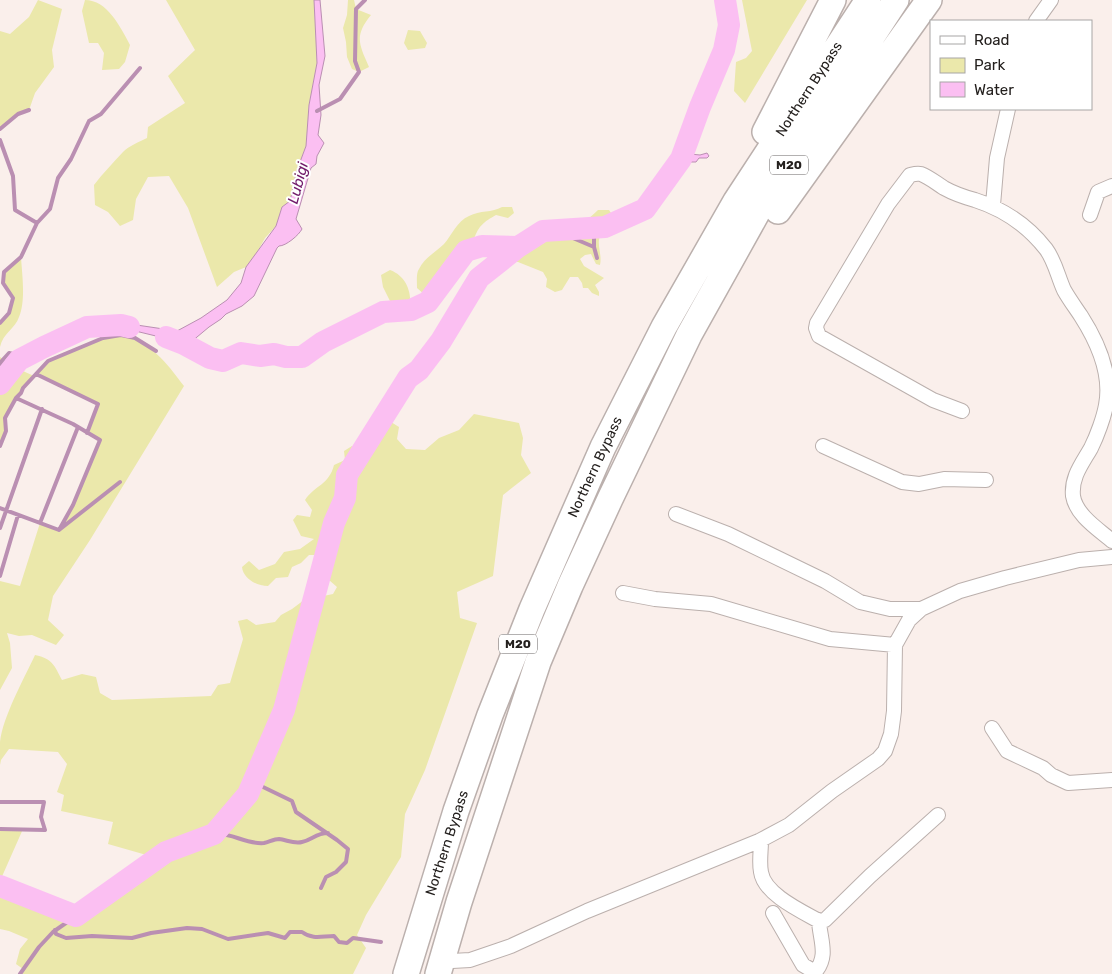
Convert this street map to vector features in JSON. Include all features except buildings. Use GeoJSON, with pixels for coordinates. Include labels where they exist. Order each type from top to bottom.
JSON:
{"type":"FeatureCollection","features":[{"type":"Feature","properties":{"kind":"highway"},"geometry":{"type":"LineString","coordinates":[[664,328],[833,0]]}},
{"type":"Feature","properties":{"kind":"highway","name":"Northern Bypass"},"geometry":{"type":"LineString","coordinates":[[406,974],[456,811],[490,715],[528,618],[603,447],[664,328],[736,201],[868,0]]}},
{"type":"Feature","properties":{"kind":"highway","name":"Northern Bypass"},"geometry":{"type":"LineString","coordinates":[[445,968],[459,902],[538,662],[610,499],[689,335],[757,213],[896,0]]}},
{"type":"Feature","properties":{"kind":"highway"},"geometry":{"type":"LineString","coordinates":[[689,335],[929,0]]}},
{"type":"Feature","properties":{"kind":"street"},"geometry":{"type":"LineString","coordinates":[[1037,20],[1051,0]]}},
{"type":"Feature","properties":{"kind":"street"},"geometry":{"type":"LineString","coordinates":[[993,206],[997,158],[1008,110]]}},
{"type":"Feature","properties":{"kind":"street"},"geometry":{"type":"LineString","coordinates":[[962,411],[933,400],[819,336],[816,328],[817,323],[888,204],[910,175],[916,173],[922,174],[955,193],[993,206],[1021,223],[1046,248],[1050,255],[1065,292],[1096,343],[1102,359],[1106,379],[1106,405],[1096,435],[1072,486],[1074,499],[1082,514],[1112,541]]}},
{"type":"Feature","properties":{"kind":"street"},"geometry":{"type":"LineString","coordinates":[[1090,215],[1098,192],[1112,186]]}},
{"type":"Feature","properties":{"kind":"street"},"geometry":{"type":"LineString","coordinates":[[823,446],[902,482],[919,484],[944,479],[986,480]]}},
{"type":"Feature","properties":{"kind":"street"},"geometry":{"type":"LineString","coordinates":[[676,514],[696,520],[745,543],[824,581],[860,602],[890,609],[920,609]]}},
{"type":"Feature","properties":{"kind":"street"},"geometry":{"type":"LineString","coordinates":[[445,968],[460,962],[483,957],[544,932],[587,911],[761,841],[789,825],[832,791],[878,759],[885,751],[891,734],[894,711],[895,645],[909,620],[920,609],[960,591],[996,581],[1079,560],[1112,557]]}},
{"type":"Feature","properties":{"kind":"street"},"geometry":{"type":"LineString","coordinates":[[623,593],[655,599],[711,604],[830,639],[895,645]]}},
{"type":"Feature","properties":{"kind":"street"},"geometry":{"type":"LineString","coordinates":[[992,728],[1007,751],[1043,768],[1051,775],[1068,783],[1112,780]]}},
{"type":"Feature","properties":{"kind":"street"},"geometry":{"type":"LineString","coordinates":[[761,841],[761,872],[765,884],[776,895],[819,921],[824,920],[870,876],[938,816]]}},
{"type":"Feature","properties":{"kind":"street"},"geometry":{"type":"LineString","coordinates":[[773,913],[804,965],[815,972],[822,964],[824,952],[819,921]]}},
{"type":"Feature","properties":{"kind":"green space"},"geometry":{"type":"Polygon","coordinates":[[[38,0],[62,9],[52,50],[54,67],[35,93],[29,110],[18,114],[0,129],[0,31],[10,34],[29,17],[38,0]]]}},
{"type":"Feature","properties":{"kind":"green space"},"geometry":{"type":"Polygon","coordinates":[[[85,0],[100,4],[112,15],[130,45],[125,62],[119,69],[102,70],[104,53],[98,43],[89,43],[82,11],[85,0]]]}},
{"type":"Feature","properties":{"kind":"green space"},"geometry":{"type":"Polygon","coordinates":[[[166,0],[314,0],[317,63],[309,105],[306,146],[297,170],[290,201],[282,207],[276,226],[265,238],[246,267],[234,272],[217,287],[188,208],[169,176],[148,177],[136,199],[133,220],[120,226],[108,212],[95,205],[94,185],[104,172],[125,150],[147,138],[148,127],[185,103],[168,76],[195,50],[166,0]]]}},
{"type":"Feature","properties":{"kind":"green space"},"geometry":{"type":"Polygon","coordinates":[[[348,0],[354,0],[356,9],[371,15],[360,35],[361,46],[369,67],[359,72],[352,69],[347,57],[343,28],[347,15],[348,0]]]}},
{"type":"Feature","properties":{"kind":"green space"},"geometry":{"type":"Polygon","coordinates":[[[742,0],[807,0],[745,103],[734,91],[736,62],[746,58],[752,51],[742,0]]]}},
{"type":"Feature","properties":{"kind":"green space"},"geometry":{"type":"Polygon","coordinates":[[[408,30],[420,31],[427,43],[425,48],[408,50],[404,43],[408,30]]]}},
{"type":"Feature","properties":{"kind":"green space"},"geometry":{"type":"Polygon","coordinates":[[[502,207],[512,207],[514,213],[508,218],[496,215],[488,220],[482,224],[474,239],[486,236],[500,237],[511,243],[542,244],[552,238],[552,227],[577,224],[598,210],[609,210],[611,213],[600,236],[600,265],[596,264],[591,254],[585,255],[580,259],[584,266],[604,278],[595,285],[599,296],[592,293],[588,288],[583,288],[578,277],[570,277],[562,290],[555,292],[546,287],[547,279],[543,272],[518,262],[511,262],[494,256],[484,250],[468,252],[453,278],[439,295],[425,295],[417,288],[417,273],[421,265],[444,244],[461,221],[473,214],[502,207]]]}},
{"type":"Feature","properties":{"kind":"green space"},"geometry":{"type":"Polygon","coordinates":[[[21,257],[23,287],[21,310],[15,325],[4,338],[0,347],[0,323],[9,313],[13,298],[3,283],[4,272],[21,257]]]}},
{"type":"Feature","properties":{"kind":"green space"},"geometry":{"type":"Polygon","coordinates":[[[390,270],[402,277],[408,288],[410,295],[409,315],[400,316],[396,313],[383,287],[381,275],[390,270]]]}},
{"type":"Feature","properties":{"kind":"green space"},"geometry":{"type":"Polygon","coordinates":[[[121,335],[132,338],[150,348],[164,361],[184,386],[90,540],[53,596],[48,620],[64,635],[56,645],[32,635],[19,636],[7,633],[10,643],[12,668],[0,690],[0,581],[20,586],[40,523],[59,530],[73,505],[100,441],[87,433],[98,404],[36,374],[48,361],[103,338],[121,335]]]}},
{"type":"Feature","properties":{"kind":"green space"},"geometry":{"type":"Polygon","coordinates":[[[0,357],[14,367],[34,376],[23,388],[5,418],[6,431],[0,446],[0,357]]]}},
{"type":"Feature","properties":{"kind":"green space"},"geometry":{"type":"Polygon","coordinates":[[[474,414],[519,423],[523,438],[521,455],[531,473],[503,495],[493,576],[457,592],[460,618],[477,623],[425,770],[405,814],[401,857],[366,915],[357,935],[366,948],[353,974],[20,974],[23,969],[16,964],[20,949],[28,939],[0,929],[0,889],[26,896],[76,916],[157,858],[108,844],[113,822],[61,811],[64,795],[57,792],[67,764],[58,752],[9,749],[1,760],[0,765],[0,742],[5,721],[35,655],[46,658],[52,663],[62,680],[82,674],[96,677],[100,693],[112,700],[211,696],[218,685],[230,683],[243,639],[238,621],[247,619],[256,625],[275,622],[281,615],[304,600],[333,594],[337,587],[329,580],[309,586],[307,583],[310,574],[325,574],[328,567],[319,555],[309,555],[301,563],[292,567],[288,577],[276,578],[268,586],[259,585],[251,581],[245,575],[242,567],[249,561],[259,570],[275,564],[284,552],[300,549],[314,539],[301,536],[293,520],[297,515],[310,517],[312,510],[305,500],[329,477],[334,465],[345,460],[344,451],[352,446],[372,452],[391,422],[399,427],[397,439],[406,449],[425,450],[439,438],[459,430],[474,414]]]}},
{"type":"Feature","properties":{"kind":"green space"},"geometry":{"type":"Polygon","coordinates":[[[0,829],[23,829],[0,881],[0,829]]]}},
{"type":"Feature","properties":{"kind":"water"},"geometry":{"type":"Polygon","coordinates":[[[314,0],[320,0],[325,56],[319,85],[321,115],[318,135],[324,143],[317,156],[316,164],[311,168],[296,219],[302,229],[289,242],[277,248],[254,296],[209,327],[191,342],[186,350],[174,350],[160,337],[123,328],[98,326],[123,318],[130,324],[177,331],[201,318],[227,300],[241,283],[246,267],[276,226],[282,207],[290,201],[297,170],[306,146],[309,105],[317,63],[314,0]]]}},
{"type":"Feature","properties":{"kind":"water"},"geometry":{"type":"Polygon","coordinates":[[[712,79],[713,93],[694,121],[694,100],[699,90],[712,79]]]}},
{"type":"Feature","properties":{"kind":"water"},"geometry":{"type":"Polygon","coordinates":[[[694,121],[700,133],[686,143],[686,135],[694,121]]]}},
{"type":"Feature","properties":{"kind":"water"},"geometry":{"type":"Polygon","coordinates":[[[685,148],[690,154],[700,155],[707,153],[709,156],[707,158],[699,158],[696,162],[687,162],[674,178],[666,179],[669,161],[685,148]]]}},
{"type":"Feature","properties":{"kind":"water"},"geometry":{"type":"Polygon","coordinates":[[[280,348],[294,354],[307,353],[302,362],[292,363],[269,358],[259,362],[237,355],[237,349],[254,351],[280,348]]]}},
{"type":"Feature","properties":{"kind":"waterway"},"geometry":{"type":"LineString","coordinates":[[317,111],[340,99],[359,72],[355,61],[356,9],[365,0]]}},
{"type":"Feature","properties":{"kind":"waterway"},"geometry":{"type":"LineString","coordinates":[[0,886],[76,916],[166,852],[214,834],[248,794],[284,710],[334,523],[345,498],[347,475],[408,378],[419,370],[441,341],[479,278],[518,247],[543,231],[605,227],[645,209],[681,159],[724,50],[729,25],[725,0]]}},
{"type":"Feature","properties":{"kind":"waterway"},"geometry":{"type":"LineString","coordinates":[[37,223],[50,209],[58,178],[71,159],[89,121],[101,114],[140,68]]}},
{"type":"Feature","properties":{"kind":"waterway"},"geometry":{"type":"LineString","coordinates":[[0,129],[18,114],[29,110]]}},
{"type":"Feature","properties":{"kind":"waterway"},"geometry":{"type":"LineString","coordinates":[[0,140],[13,176],[15,210],[37,223],[21,257],[4,272],[3,283],[13,298],[9,313],[0,323]]}},
{"type":"Feature","properties":{"kind":"waterway"},"geometry":{"type":"LineString","coordinates":[[594,227],[594,247]]}},
{"type":"Feature","properties":{"kind":"waterway"},"geometry":{"type":"LineString","coordinates":[[554,230],[594,247],[597,258]]}},
{"type":"Feature","properties":{"kind":"waterway","name":"Lubigi"},"geometry":{"type":"LineString","coordinates":[[166,337],[210,358],[223,361],[241,353],[260,356],[274,354],[286,357],[302,357],[323,342],[383,312],[411,310],[428,302],[466,251],[482,246],[518,247]]}},
{"type":"Feature","properties":{"kind":"waterway","name":"Lubigi"},"geometry":{"type":"LineString","coordinates":[[0,384],[19,360],[87,327],[121,325],[129,327]]}},
{"type":"Feature","properties":{"kind":"waterway"},"geometry":{"type":"LineString","coordinates":[[16,398],[48,361],[103,338],[121,335],[135,338],[156,351]]}},
{"type":"Feature","properties":{"kind":"waterway"},"geometry":{"type":"LineString","coordinates":[[0,363],[9,353],[18,355],[32,349],[44,347]]}},
{"type":"Feature","properties":{"kind":"waterway"},"geometry":{"type":"LineString","coordinates":[[0,371],[4,361]]}},
{"type":"Feature","properties":{"kind":"waterway"},"geometry":{"type":"LineString","coordinates":[[36,374],[98,404],[87,433]]}},
{"type":"Feature","properties":{"kind":"waterway"},"geometry":{"type":"LineString","coordinates":[[0,446],[6,431],[5,418],[16,398],[73,424],[100,440],[73,505],[59,530]]}},
{"type":"Feature","properties":{"kind":"waterway"},"geometry":{"type":"LineString","coordinates":[[0,528],[42,409]]}},
{"type":"Feature","properties":{"kind":"waterway"},"geometry":{"type":"LineString","coordinates":[[40,523],[78,427]]}},
{"type":"Feature","properties":{"kind":"waterway"},"geometry":{"type":"LineString","coordinates":[[0,508],[59,530],[120,482]]}},
{"type":"Feature","properties":{"kind":"waterway"},"geometry":{"type":"LineString","coordinates":[[0,576],[18,515]]}},
{"type":"Feature","properties":{"kind":"waterway"},"geometry":{"type":"LineString","coordinates":[[250,789],[261,786],[292,801],[296,812],[348,849],[346,862],[336,872],[326,877],[321,888]]}},
{"type":"Feature","properties":{"kind":"waterway"},"geometry":{"type":"LineString","coordinates":[[0,802],[44,802],[41,817],[45,830],[0,829]]}},
{"type":"Feature","properties":{"kind":"waterway"},"geometry":{"type":"LineString","coordinates":[[214,834],[264,843],[275,839],[299,842],[328,833]]}},
{"type":"Feature","properties":{"kind":"waterway"},"geometry":{"type":"LineString","coordinates":[[20,974],[39,947],[53,932],[76,916]]}},
{"type":"Feature","properties":{"kind":"waterway"},"geometry":{"type":"LineString","coordinates":[[55,930],[56,934],[66,938],[92,936],[132,938],[151,933],[187,928],[202,929],[228,939],[268,933],[285,938],[290,932],[302,932],[314,937],[334,936],[339,942],[347,943],[353,938],[381,942]]}}]}
